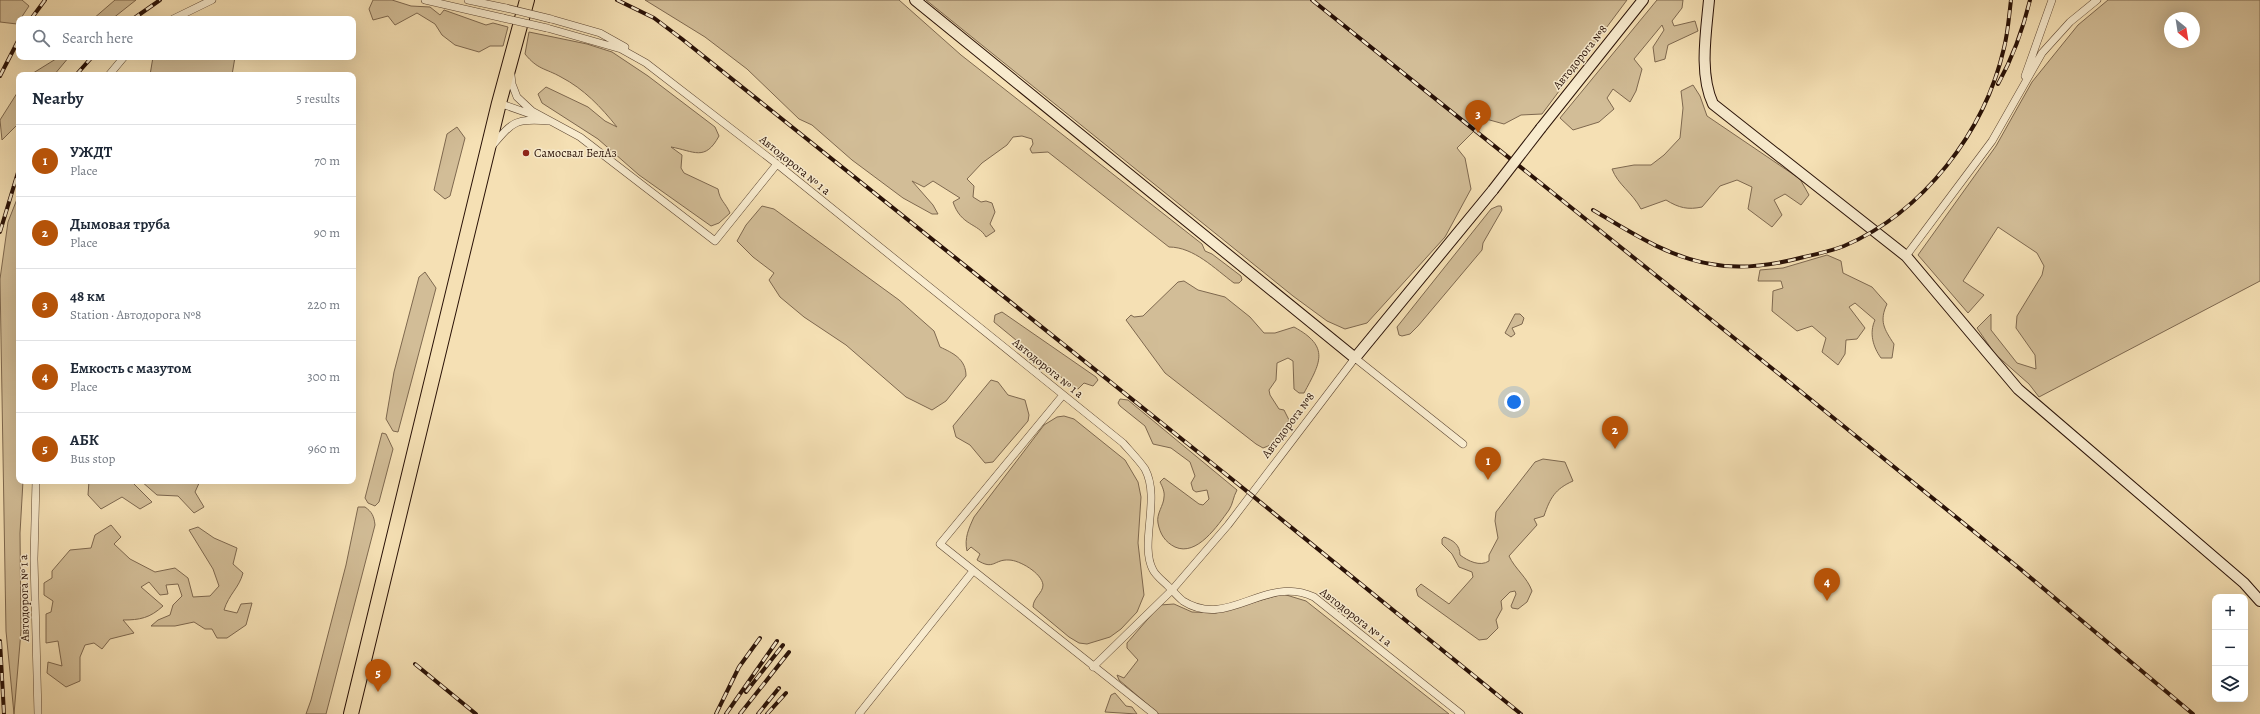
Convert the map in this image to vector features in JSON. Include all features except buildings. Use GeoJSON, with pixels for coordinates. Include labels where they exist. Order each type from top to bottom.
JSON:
{"type":"FeatureCollection","features":[{"type":"Feature","properties":{"kind":"highway"},"geometry":{"type":"LineString","coordinates":[[351,714],[487,151],[527,0]]}},
{"type":"Feature","properties":{"kind":"street"},"geometry":{"type":"LineString","coordinates":[[180,16],[212,0]]}},
{"type":"Feature","properties":{"kind":"street","name":"Автодорога № 1 а"},"geometry":{"type":"LineString","coordinates":[[425,0],[547,28],[621,48],[646,62],[777,164],[1123,443],[1145,469],[1152,496],[1149,558],[1154,571],[1182,600],[1194,607],[1211,610],[1231,607],[1275,592],[1290,590],[1302,592],[1314,597],[1461,714]]}},
{"type":"Feature","properties":{"kind":"street"},"geometry":{"type":"LineString","coordinates":[[468,0],[551,19],[600,33],[622,45],[646,62]]}},
{"type":"Feature","properties":{"kind":"street"},"geometry":{"type":"LineString","coordinates":[[914,0],[1463,444]]}},
{"type":"Feature","properties":{"kind":"street"},"geometry":{"type":"LineString","coordinates":[[1705,0],[1707,23]]}},
{"type":"Feature","properties":{"kind":"street"},"geometry":{"type":"LineString","coordinates":[[1709,0],[1706,79],[1708,93],[1713,104],[1906,256],[2018,389],[2244,583],[2260,601]]}},
{"type":"Feature","properties":{"kind":"street"},"geometry":{"type":"LineString","coordinates":[[2019,94],[2052,0]]}},
{"type":"Feature","properties":{"kind":"street"},"geometry":{"type":"LineString","coordinates":[[1906,256],[1992,142],[2042,54],[2070,22],[2097,0]]}},
{"type":"Feature","properties":{"kind":"street","name":"Автодорога №8"},"geometry":{"type":"LineString","coordinates":[[1093,667],[1172,590],[1228,525],[1355,358],[1493,190],[1643,1]]}},
{"type":"Feature","properties":{"kind":"street"},"geometry":{"type":"LineString","coordinates":[[112,72],[122,60]]}},
{"type":"Feature","properties":{"kind":"street"},"geometry":{"type":"LineString","coordinates":[[511,61],[512,84],[517,97],[532,111],[580,137],[715,241],[777,164]]}},
{"type":"Feature","properties":{"kind":"street"},"geometry":{"type":"LineString","coordinates":[[499,104],[554,122]]}},
{"type":"Feature","properties":{"kind":"street"},"geometry":{"type":"LineString","coordinates":[[487,151],[509,126],[528,119],[554,122]]}},
{"type":"Feature","properties":{"kind":"street"},"geometry":{"type":"LineString","coordinates":[[1063,395],[940,544],[1154,714]]}},
{"type":"Feature","properties":{"kind":"street","name":"Автодорога № 1 а"},"geometry":{"type":"LineString","coordinates":[[36,484],[34,559],[38,714]]}},
{"type":"Feature","properties":{"kind":"street"},"geometry":{"type":"LineString","coordinates":[[859,714],[973,571]]}},
{"type":"Feature","properties":{"kind":"shaded area"},"geometry":{"type":"Polygon","coordinates":[[[0,0],[22,0],[29,6],[22,16],[16,16],[16,24],[0,22],[0,0]]]}},
{"type":"Feature","properties":{"kind":"shaded area"},"geometry":{"type":"Polygon","coordinates":[[[115,0],[136,0],[116,16],[96,16],[115,0]]]}},
{"type":"Feature","properties":{"kind":"shaded area"},"geometry":{"type":"Polygon","coordinates":[[[373,0],[392,0],[411,6],[430,7],[440,15],[444,10],[486,25],[493,23],[508,27],[503,46],[490,46],[479,52],[455,45],[442,35],[435,24],[417,13],[395,25],[388,16],[373,20],[369,9],[373,0]]]}},
{"type":"Feature","properties":{"kind":"shaded area"},"geometry":{"type":"Polygon","coordinates":[[[645,0],[899,0],[961,55],[1202,244],[1205,251],[1212,254],[1241,276],[1242,280],[1239,283],[1234,283],[1212,265],[1196,255],[1178,248],[1169,247],[1048,152],[1032,153],[1030,149],[1033,144],[1032,139],[1022,136],[1013,137],[1007,145],[982,163],[967,179],[974,186],[973,197],[981,202],[986,201],[992,203],[995,212],[990,224],[995,231],[986,237],[983,232],[960,216],[956,210],[953,202],[960,198],[933,181],[924,187],[912,181],[933,205],[938,214],[932,214],[903,198],[852,160],[812,125],[799,119],[747,69],[705,37],[645,0]]]}},
{"type":"Feature","properties":{"kind":"shaded area"},"geometry":{"type":"Polygon","coordinates":[[[926,0],[1627,0],[1542,114],[1521,115],[1504,124],[1486,119],[1457,148],[1465,158],[1471,189],[1445,237],[1367,323],[1345,329],[1327,321],[1293,296],[926,0]]]}},
{"type":"Feature","properties":{"kind":"shaded area"},"geometry":{"type":"Polygon","coordinates":[[[1657,0],[1683,0],[1682,8],[1672,21],[1674,26],[1695,21],[1698,31],[1668,45],[1665,59],[1655,62],[1653,47],[1664,30],[1662,25],[1634,59],[1642,69],[1636,91],[1630,102],[1613,89],[1607,98],[1614,109],[1599,122],[1573,130],[1560,118],[1657,0]]]}},
{"type":"Feature","properties":{"kind":"shaded area"},"geometry":{"type":"Polygon","coordinates":[[[2108,0],[2260,0],[2260,281],[2039,397],[2029,384],[1995,354],[1977,328],[1991,314],[1991,330],[2017,363],[2036,369],[2035,355],[2016,328],[2017,316],[2042,275],[2044,266],[2037,253],[1998,227],[1963,281],[1984,295],[1968,313],[1918,255],[1996,146],[2032,82],[2078,25],[2108,0]]]}},
{"type":"Feature","properties":{"kind":"shaded area"},"geometry":{"type":"Polygon","coordinates":[[[529,32],[587,44],[612,52],[648,76],[715,127],[719,136],[714,144],[704,152],[698,153],[671,147],[682,155],[681,168],[684,173],[718,189],[721,199],[730,213],[719,223],[711,226],[639,175],[598,139],[542,103],[538,94],[546,87],[588,107],[605,121],[617,127],[605,112],[585,93],[561,77],[538,66],[525,54],[529,32]]]}},
{"type":"Feature","properties":{"kind":"shaded area"},"geometry":{"type":"Polygon","coordinates":[[[54,60],[66,60],[56,72],[35,72],[54,60]]]}},
{"type":"Feature","properties":{"kind":"shaded area"},"geometry":{"type":"Polygon","coordinates":[[[152,60],[234,60],[232,72],[150,72],[152,60]]]}},
{"type":"Feature","properties":{"kind":"shaded area"},"geometry":{"type":"Polygon","coordinates":[[[1693,85],[1700,96],[1707,116],[1800,179],[1809,195],[1801,205],[1785,194],[1774,200],[1782,215],[1772,227],[1748,209],[1752,187],[1737,180],[1720,186],[1702,207],[1684,208],[1666,200],[1641,209],[1615,175],[1612,169],[1634,165],[1651,165],[1664,155],[1680,138],[1683,108],[1681,91],[1693,85]]]}},
{"type":"Feature","properties":{"kind":"shaded area"},"geometry":{"type":"Polygon","coordinates":[[[16,95],[16,126],[2,140],[0,120],[16,95]]]}},
{"type":"Feature","properties":{"kind":"shaded area"},"geometry":{"type":"Polygon","coordinates":[[[457,127],[465,138],[450,196],[445,199],[434,190],[447,134],[457,127]]]}},
{"type":"Feature","properties":{"kind":"shaded area"},"geometry":{"type":"Polygon","coordinates":[[[16,202],[16,484],[23,484],[20,533],[21,631],[14,714],[6,631],[0,279],[8,222],[16,202]]]}},
{"type":"Feature","properties":{"kind":"shaded area"},"geometry":{"type":"Polygon","coordinates":[[[762,206],[774,209],[899,300],[934,331],[940,347],[958,357],[964,365],[965,370],[966,376],[946,401],[932,410],[906,397],[846,345],[804,317],[780,297],[769,280],[774,273],[753,257],[737,241],[746,225],[762,206]]]}},
{"type":"Feature","properties":{"kind":"shaded area"},"geometry":{"type":"Polygon","coordinates":[[[1501,206],[1502,210],[1483,243],[1482,250],[1418,326],[1410,334],[1402,336],[1399,335],[1397,327],[1491,209],[1501,206]]]}},
{"type":"Feature","properties":{"kind":"shaded area"},"geometry":{"type":"Polygon","coordinates":[[[1827,255],[1841,261],[1843,273],[1872,287],[1887,304],[1883,315],[1883,320],[1885,329],[1894,344],[1892,358],[1881,358],[1874,345],[1872,335],[1875,320],[1855,303],[1849,307],[1865,328],[1857,339],[1846,340],[1845,354],[1838,365],[1822,352],[1826,338],[1812,326],[1797,331],[1772,311],[1773,291],[1783,288],[1781,281],[1758,281],[1760,270],[1783,268],[1827,255]]]}},
{"type":"Feature","properties":{"kind":"shaded area"},"geometry":{"type":"Polygon","coordinates":[[[425,272],[436,288],[398,432],[393,431],[386,419],[394,372],[419,277],[425,272]]]}},
{"type":"Feature","properties":{"kind":"shaded area"},"geometry":{"type":"Polygon","coordinates":[[[1184,281],[1198,290],[1225,297],[1250,317],[1264,333],[1275,333],[1294,327],[1306,334],[1318,349],[1318,364],[1304,393],[1299,393],[1294,389],[1293,361],[1288,358],[1277,363],[1276,380],[1269,390],[1270,395],[1279,409],[1284,410],[1289,420],[1279,437],[1268,446],[1263,448],[1256,444],[1165,373],[1126,320],[1131,315],[1134,317],[1143,316],[1178,282],[1184,281]]]}},
{"type":"Feature","properties":{"kind":"shaded area"},"geometry":{"type":"Polygon","coordinates":[[[1002,312],[1096,377],[1098,380],[1093,386],[1084,383],[1078,389],[1072,386],[994,322],[995,315],[1002,312]]]}},
{"type":"Feature","properties":{"kind":"shaded area"},"geometry":{"type":"Polygon","coordinates":[[[1515,314],[1520,314],[1524,318],[1522,324],[1512,328],[1515,334],[1511,337],[1505,333],[1515,314]]]}},
{"type":"Feature","properties":{"kind":"shaded area"},"geometry":{"type":"Polygon","coordinates":[[[991,380],[998,382],[1008,395],[1025,400],[1029,415],[1028,421],[993,462],[985,463],[970,445],[956,437],[953,426],[991,380]]]}},
{"type":"Feature","properties":{"kind":"shaded area"},"geometry":{"type":"Polygon","coordinates":[[[1120,399],[1128,400],[1237,490],[1229,510],[1213,531],[1199,544],[1191,548],[1183,549],[1175,547],[1168,543],[1160,531],[1158,520],[1164,495],[1160,482],[1164,478],[1199,504],[1203,505],[1209,499],[1207,490],[1196,492],[1193,490],[1191,483],[1195,476],[1190,462],[1171,448],[1153,444],[1145,426],[1120,406],[1118,403],[1120,399]]]}},
{"type":"Feature","properties":{"kind":"shaded area"},"geometry":{"type":"Polygon","coordinates":[[[1064,416],[1074,419],[1125,460],[1138,482],[1141,497],[1138,543],[1144,595],[1137,612],[1121,629],[1110,637],[1087,644],[1079,643],[1069,637],[1033,607],[1033,604],[1043,588],[1042,580],[1039,576],[1018,562],[1004,560],[991,565],[983,563],[977,560],[980,554],[971,547],[967,551],[966,546],[970,525],[974,517],[1044,425],[1057,417],[1064,416]]]}},
{"type":"Feature","properties":{"kind":"shaded area"},"geometry":{"type":"Polygon","coordinates":[[[382,433],[386,434],[393,449],[379,502],[375,506],[368,503],[365,498],[382,433]]]}},
{"type":"Feature","properties":{"kind":"shaded area"},"geometry":{"type":"Polygon","coordinates":[[[1543,459],[1565,462],[1573,481],[1557,491],[1551,499],[1544,516],[1534,519],[1537,525],[1509,556],[1514,565],[1527,581],[1532,591],[1527,602],[1518,609],[1512,608],[1511,606],[1516,594],[1515,591],[1510,592],[1501,601],[1502,609],[1496,620],[1498,628],[1487,639],[1479,640],[1418,596],[1416,589],[1421,584],[1449,604],[1473,577],[1472,572],[1459,567],[1452,554],[1442,544],[1442,539],[1444,537],[1453,541],[1459,548],[1460,555],[1470,561],[1485,563],[1489,561],[1489,555],[1498,538],[1495,521],[1496,512],[1535,462],[1543,459]]]}},
{"type":"Feature","properties":{"kind":"shaded area"},"geometry":{"type":"Polygon","coordinates":[[[89,484],[134,484],[152,502],[140,509],[122,497],[101,509],[88,495],[89,484]]]}},
{"type":"Feature","properties":{"kind":"shaded area"},"geometry":{"type":"Polygon","coordinates":[[[144,484],[199,484],[195,492],[204,507],[194,513],[178,496],[157,495],[144,484]]]}},
{"type":"Feature","properties":{"kind":"shaded area"},"geometry":{"type":"Polygon","coordinates":[[[358,507],[365,507],[371,513],[375,525],[326,714],[306,714],[346,565],[358,507]]]}},
{"type":"Feature","properties":{"kind":"shaded area"},"geometry":{"type":"Polygon","coordinates":[[[111,525],[121,537],[114,544],[130,559],[155,572],[175,568],[188,578],[193,597],[210,596],[219,586],[213,569],[189,530],[198,527],[214,538],[237,548],[233,564],[243,573],[224,610],[237,613],[241,604],[252,603],[246,625],[227,638],[217,638],[212,629],[205,629],[194,622],[175,626],[151,626],[158,620],[170,615],[173,605],[182,596],[178,584],[166,585],[168,594],[160,595],[149,582],[141,587],[163,606],[144,618],[123,620],[134,633],[110,639],[102,649],[94,643],[85,645],[80,657],[80,681],[66,687],[47,673],[48,662],[62,666],[58,641],[46,643],[46,614],[51,612],[53,601],[44,595],[44,583],[52,578],[52,571],[70,550],[91,548],[95,535],[111,525]]]}},
{"type":"Feature","properties":{"kind":"shaded area"},"geometry":{"type":"Polygon","coordinates":[[[1283,594],[1306,601],[1449,714],[1159,714],[1119,680],[1117,675],[1124,678],[1138,660],[1127,648],[1127,643],[1160,605],[1174,604],[1192,612],[1216,613],[1283,594]]]}},
{"type":"Feature","properties":{"kind":"shaded area"},"geometry":{"type":"Polygon","coordinates":[[[1115,693],[1126,706],[1132,707],[1137,714],[1105,712],[1111,695],[1115,693]]]}},
{"type":"Feature","properties":{"kind":"railway"},"geometry":{"type":"LineString","coordinates":[[33,16],[45,0]]}},
{"type":"Feature","properties":{"kind":"railway"},"geometry":{"type":"LineString","coordinates":[[137,16],[160,0]]}},
{"type":"Feature","properties":{"kind":"railway"},"geometry":{"type":"LineString","coordinates":[[617,0],[654,18],[682,39],[1233,480],[1521,714]]}},
{"type":"Feature","properties":{"kind":"railway"},"geometry":{"type":"LineString","coordinates":[[1312,0],[2019,568],[2193,714]]}},
{"type":"Feature","properties":{"kind":"railway"},"geometry":{"type":"LineString","coordinates":[[1593,210],[1635,235],[1665,250],[1695,261],[1722,266],[1758,266],[1819,254],[1844,246],[1873,231],[1900,212],[1925,190],[1947,165],[1966,138],[1982,109],[1995,79],[2004,48],[2011,0]]}},
{"type":"Feature","properties":{"kind":"railway"},"geometry":{"type":"LineString","coordinates":[[1998,84],[2017,43],[2030,0]]}},
{"type":"Feature","properties":{"kind":"railway"},"geometry":{"type":"LineString","coordinates":[[0,76],[16,45]]}},
{"type":"Feature","properties":{"kind":"railway"},"geometry":{"type":"LineString","coordinates":[[79,72],[89,60]]}},
{"type":"Feature","properties":{"kind":"railway"},"geometry":{"type":"LineString","coordinates":[[0,232],[16,179]]}},
{"type":"Feature","properties":{"kind":"railway"},"geometry":{"type":"LineString","coordinates":[[716,714],[739,667],[760,638]]}},
{"type":"Feature","properties":{"kind":"railway"},"geometry":{"type":"LineString","coordinates":[[0,641],[4,714]]}},
{"type":"Feature","properties":{"kind":"railway"},"geometry":{"type":"LineString","coordinates":[[726,714],[777,641]]}},
{"type":"Feature","properties":{"kind":"railway"},"geometry":{"type":"LineString","coordinates":[[746,692],[783,645]]}},
{"type":"Feature","properties":{"kind":"railway"},"geometry":{"type":"LineString","coordinates":[[740,714],[789,652]]}},
{"type":"Feature","properties":{"kind":"railway"},"geometry":{"type":"LineString","coordinates":[[415,664],[476,714]]}},
{"type":"Feature","properties":{"kind":"railway"},"geometry":{"type":"LineString","coordinates":[[758,714],[779,688]]}},
{"type":"Feature","properties":{"kind":"railway"},"geometry":{"type":"LineString","coordinates":[[767,714],[786,693]]}},
{"type":"Feature","properties":{"kind":"place","name":"48 км"},"geometry":{"type":"Point","coordinates":[1478,133]}},
{"type":"Feature","properties":{"kind":"place","name":"Самосвал БелАз"},"geometry":{"type":"Point","coordinates":[526,153]}},
{"type":"Feature","properties":{"kind":"place","name":"Дымовая труба"},"geometry":{"type":"Point","coordinates":[1615,449]}},
{"type":"Feature","properties":{"kind":"place","name":"УЖДТ"},"geometry":{"type":"Point","coordinates":[1488,480]}},
{"type":"Feature","properties":{"kind":"place","name":"Емкость с мазутом"},"geometry":{"type":"Point","coordinates":[1827,601]}},
{"type":"Feature","properties":{"kind":"place","name":"АБК"},"geometry":{"type":"Point","coordinates":[378,692]}}]}
